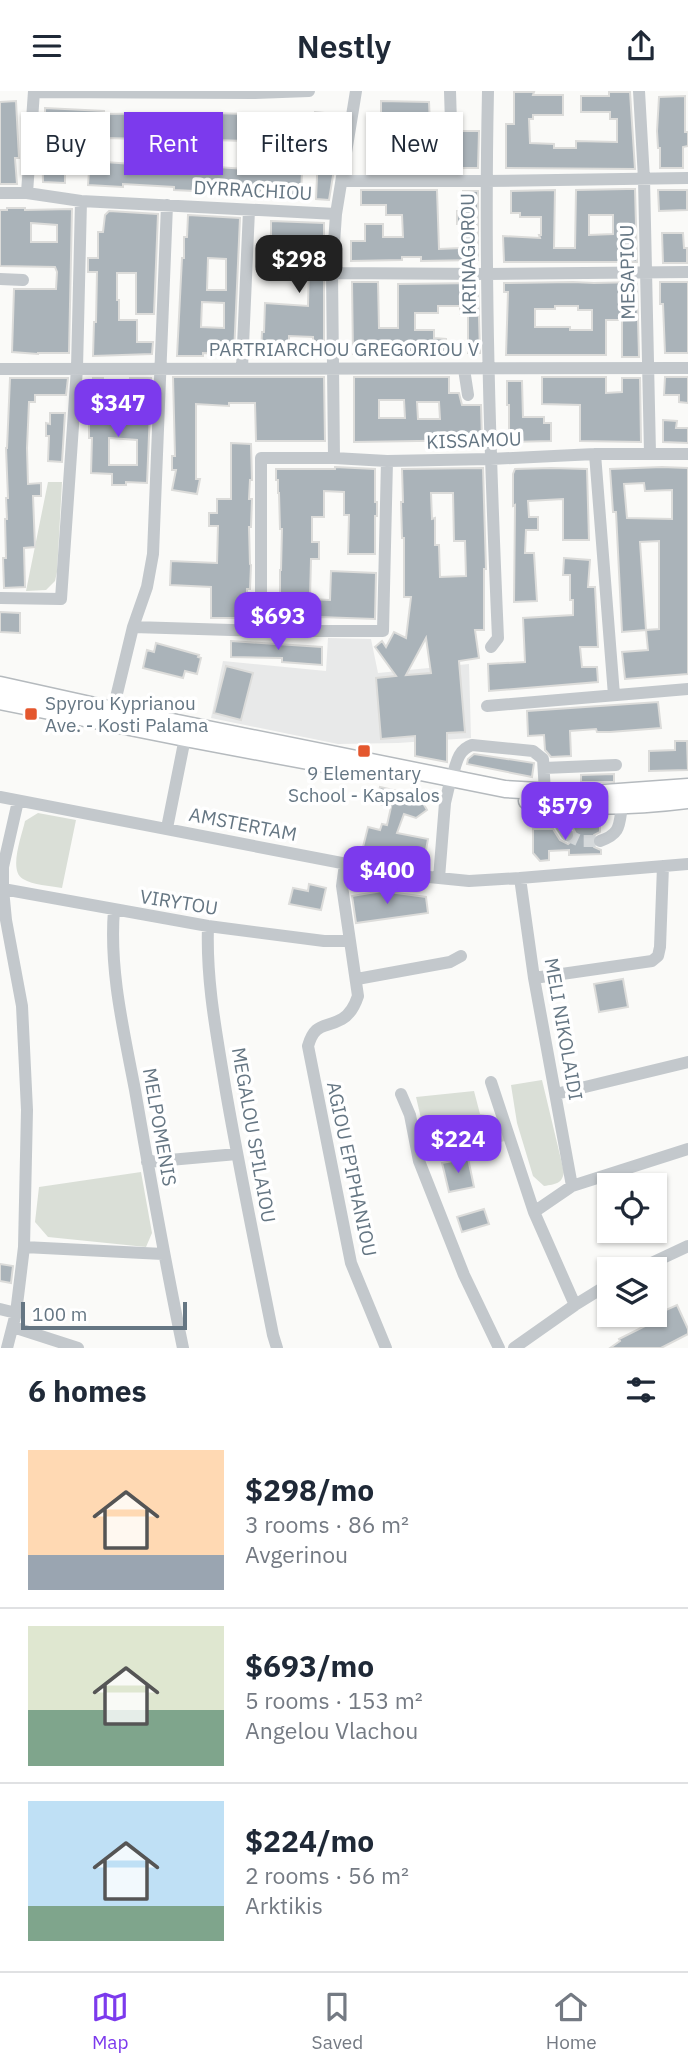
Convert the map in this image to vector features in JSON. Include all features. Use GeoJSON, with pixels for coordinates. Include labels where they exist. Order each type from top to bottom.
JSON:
{"type":"FeatureCollection","features":[{"type":"Feature","properties":{"kind":"main road"},"geometry":{"type":"LineString","coordinates":[[0,685],[451,782],[508,798],[559,805],[622,806],[688,800]]}},
{"type":"Feature","properties":{"kind":"main road"},"geometry":{"type":"LineString","coordinates":[[0,701],[185,739],[505,789],[591,794],[688,787]]}},
{"type":"Feature","properties":{"kind":"street"},"geometry":{"type":"LineString","coordinates":[[27,193],[34,92],[309,91]]}},
{"type":"Feature","properties":{"kind":"street"},"geometry":{"type":"LineString","coordinates":[[334,458],[332,272],[337,214],[356,91]]}},
{"type":"Feature","properties":{"kind":"street"},"geometry":{"type":"LineString","coordinates":[[450,91],[451,112]]}},
{"type":"Feature","properties":{"kind":"street","name":"KRINAGOROU"},"geometry":{"type":"LineString","coordinates":[[488,91],[488,369],[498,638],[491,647]]}},
{"type":"Feature","properties":{"kind":"street","name":"MESAPIOU"},"geometry":{"type":"LineString","coordinates":[[639,91],[644,179],[650,453]]}},
{"type":"Feature","properties":{"kind":"street"},"geometry":{"type":"LineString","coordinates":[[342,181],[688,178]]}},
{"type":"Feature","properties":{"kind":"street","name":"DYRRACHIOU"},"geometry":{"type":"LineString","coordinates":[[0,193],[27,193],[81,201],[337,214]]}},
{"type":"Feature","properties":{"kind":"street"},"geometry":{"type":"LineString","coordinates":[[0,599],[61,599],[76,368],[81,201]]}},
{"type":"Feature","properties":{"kind":"street"},"geometry":{"type":"LineString","coordinates":[[113,710],[133,627],[147,587],[153,554],[167,205]]}},
{"type":"Feature","properties":{"kind":"street"},"geometry":{"type":"LineString","coordinates":[[242,368],[249,209]]}},
{"type":"Feature","properties":{"kind":"street"},"geometry":{"type":"LineString","coordinates":[[332,272],[688,272]]}},
{"type":"Feature","properties":{"kind":"street"},"geometry":{"type":"LineString","coordinates":[[0,279],[23,280]]}},
{"type":"Feature","properties":{"kind":"street","name":"PARTRIARCHOU GREGORIOU V"},"geometry":{"type":"LineString","coordinates":[[0,369],[688,368]]}},
{"type":"Feature","properties":{"kind":"street"},"geometry":{"type":"LineString","coordinates":[[464,369],[468,395]]}},
{"type":"Feature","properties":{"kind":"street"},"geometry":{"type":"LineString","coordinates":[[595,454],[614,695]]}},
{"type":"Feature","properties":{"kind":"street","name":"KISSAMOU"},"geometry":{"type":"LineString","coordinates":[[261,631],[261,457],[387,461],[490,460],[595,454],[688,454]]}},
{"type":"Feature","properties":{"kind":"street"},"geometry":{"type":"LineString","coordinates":[[133,627],[383,631],[387,461]]}},
{"type":"Feature","properties":{"kind":"street"},"geometry":{"type":"LineString","coordinates":[[487,706],[688,689]]}},
{"type":"Feature","properties":{"kind":"street"},"geometry":{"type":"LineString","coordinates":[[167,828],[185,739]]}},
{"type":"Feature","properties":{"kind":"street"},"geometry":{"type":"LineString","coordinates":[[439,878],[445,803],[459,754],[464,748],[472,745],[533,751],[544,759],[545,792]]}},
{"type":"Feature","properties":{"kind":"street"},"geometry":{"type":"LineString","coordinates":[[544,768],[616,765]]}},
{"type":"Feature","properties":{"kind":"street","name":"AMSTERTAM"},"geometry":{"type":"LineString","coordinates":[[0,797],[399,874],[469,881],[688,864]]}},
{"type":"Feature","properties":{"kind":"street"},"geometry":{"type":"LineString","coordinates":[[7,1348],[16,1313],[24,1247],[27,1110],[22,1006],[3,889],[3,867],[18,801]]}},
{"type":"Feature","properties":{"kind":"street"},"geometry":{"type":"LineString","coordinates":[[559,805],[561,826],[567,835]]}},
{"type":"Feature","properties":{"kind":"street"},"geometry":{"type":"LineString","coordinates":[[600,841],[612,837],[619,826],[622,806]]}},
{"type":"Feature","properties":{"kind":"street"},"geometry":{"type":"LineString","coordinates":[[345,864],[342,886],[357,979],[450,962],[461,956]]}},
{"type":"Feature","properties":{"kind":"street"},"geometry":{"type":"LineString","coordinates":[[534,978],[652,961],[658,956],[663,866]]}},
{"type":"Feature","properties":{"kind":"street","name":"MELI NIKOLAIDI"},"geometry":{"type":"LineString","coordinates":[[520,879],[534,978],[572,1186]]}},
{"type":"Feature","properties":{"kind":"street","name":"VIRYTOU"},"geometry":{"type":"LineString","coordinates":[[3,889],[208,926],[324,941],[350,941]]}},
{"type":"Feature","properties":{"kind":"street","name":"MELPOMENIS"},"geometry":{"type":"LineString","coordinates":[[114,911],[112,937],[120,1010],[163,1254],[183,1348]]}},
{"type":"Feature","properties":{"kind":"street","name":"MEGALOU SPILAIOU"},"geometry":{"type":"LineString","coordinates":[[208,926],[207,963],[214,1020],[237,1154],[273,1335],[278,1348]]}},
{"type":"Feature","properties":{"kind":"street","name":"AGIOU EPIPHANIOU"},"geometry":{"type":"LineString","coordinates":[[357,979],[358,996],[353,1009],[343,1019],[323,1026],[312,1034],[308,1046],[351,1263],[386,1348]]}},
{"type":"Feature","properties":{"kind":"street"},"geometry":{"type":"LineString","coordinates":[[555,1094],[688,1062]]}},
{"type":"Feature","properties":{"kind":"street"},"geometry":{"type":"LineString","coordinates":[[491,1082],[534,1212],[575,1305]]}},
{"type":"Feature","properties":{"kind":"street"},"geometry":{"type":"LineString","coordinates":[[401,1094],[410,1115],[419,1161],[464,1275],[499,1348]]}},
{"type":"Feature","properties":{"kind":"street"},"geometry":{"type":"LineString","coordinates":[[534,1212],[572,1186],[688,1149]]}},
{"type":"Feature","properties":{"kind":"street"},"geometry":{"type":"LineString","coordinates":[[147,1162],[237,1154]]}},
{"type":"Feature","properties":{"kind":"street"},"geometry":{"type":"LineString","coordinates":[[665,1257],[688,1246]]}},
{"type":"Feature","properties":{"kind":"street"},"geometry":{"type":"LineString","coordinates":[[24,1247],[163,1254]]}},
{"type":"Feature","properties":{"kind":"street"},"geometry":{"type":"LineString","coordinates":[[514,1348],[597,1291]]}},
{"type":"Feature","properties":{"kind":"street"},"geometry":{"type":"LineString","coordinates":[[0,1308],[16,1313]]}},
{"type":"Feature","properties":{"kind":"street"},"geometry":{"type":"LineString","coordinates":[[13,1327],[78,1348]]}},
{"type":"Feature","properties":{"kind":"shaded area"},"geometry":{"type":"Polygon","coordinates":[[[48,482],[62,482],[57,572],[55,581],[46,590],[26,591],[48,482]]]}},
{"type":"Feature","properties":{"kind":"shaded area"},"geometry":{"type":"Polygon","coordinates":[[[328,638],[371,639],[378,673],[469,664],[471,738],[338,744],[211,718],[223,661],[326,671],[328,638]]]}},
{"type":"Feature","properties":{"kind":"shaded area"},"geometry":{"type":"Polygon","coordinates":[[[38,813],[76,820],[62,888],[27,881],[19,875],[17,869],[17,852],[25,821],[38,813]]]}},
{"type":"Feature","properties":{"kind":"shaded area"},"geometry":{"type":"Polygon","coordinates":[[[542,1080],[564,1172],[558,1183],[544,1186],[533,1176],[517,1123],[511,1085],[542,1080]]]}},
{"type":"Feature","properties":{"kind":"shaded area"},"geometry":{"type":"Polygon","coordinates":[[[474,1091],[480,1114],[495,1119],[505,1141],[430,1157],[416,1097],[474,1091]]]}},
{"type":"Feature","properties":{"kind":"shaded area"},"geometry":{"type":"Polygon","coordinates":[[[141,1172],[152,1233],[146,1247],[48,1237],[35,1222],[39,1187],[141,1172]]]}},
{"type":"Feature","properties":{"kind":"building"},"geometry":{"type":"Polygon","coordinates":[[[514,92],[563,95],[563,115],[533,115],[533,119],[529,119],[530,143],[554,144],[554,148],[576,148],[576,141],[617,142],[617,119],[610,119],[610,112],[581,112],[581,96],[609,96],[609,92],[630,92],[635,169],[506,168],[506,124],[514,124],[514,92]]]}},
{"type":"Feature","properties":{"kind":"building"},"geometry":{"type":"Polygon","coordinates":[[[685,96],[685,132],[688,132],[688,146],[683,147],[683,168],[660,168],[657,131],[659,97],[685,96]]]}},
{"type":"Feature","properties":{"kind":"building"},"geometry":{"type":"Polygon","coordinates":[[[16,101],[19,158],[15,158],[17,184],[0,184],[0,102],[16,101]]]}},
{"type":"Feature","properties":{"kind":"building"},"geometry":{"type":"Polygon","coordinates":[[[381,101],[429,102],[429,112],[381,112],[381,101]]]}},
{"type":"Feature","properties":{"kind":"building"},"geometry":{"type":"Polygon","coordinates":[[[45,108],[104,111],[104,112],[45,112],[45,108]]]}},
{"type":"Feature","properties":{"kind":"building"},"geometry":{"type":"Polygon","coordinates":[[[223,113],[237,114],[237,141],[223,140],[223,113]]]}},
{"type":"Feature","properties":{"kind":"building"},"geometry":{"type":"Polygon","coordinates":[[[110,114],[124,114],[124,138],[110,138],[110,114]]]}},
{"type":"Feature","properties":{"kind":"building"},"geometry":{"type":"Polygon","coordinates":[[[463,131],[479,131],[478,168],[463,168],[463,131]]]}},
{"type":"Feature","properties":{"kind":"building"},"geometry":{"type":"Polygon","coordinates":[[[110,162],[124,163],[124,175],[223,175],[223,167],[237,168],[237,175],[302,175],[301,196],[194,192],[174,190],[174,187],[123,184],[123,187],[88,185],[89,175],[110,175],[110,162]]]}},
{"type":"Feature","properties":{"kind":"building"},"geometry":{"type":"Polygon","coordinates":[[[43,175],[65,175],[65,183],[43,182],[43,175]]]}},
{"type":"Feature","properties":{"kind":"building"},"geometry":{"type":"Polygon","coordinates":[[[317,175],[333,175],[329,200],[316,199],[317,175]]]}},
{"type":"Feature","properties":{"kind":"building"},"geometry":{"type":"Polygon","coordinates":[[[635,189],[637,262],[504,262],[503,236],[540,238],[541,235],[541,217],[520,217],[520,213],[511,213],[511,191],[555,190],[554,248],[575,248],[576,190],[635,189]],[[589,215],[589,235],[613,234],[613,215],[589,215]]]}},
{"type":"Feature","properties":{"kind":"building"},"geometry":{"type":"Polygon","coordinates":[[[361,190],[437,190],[439,249],[461,248],[461,224],[457,224],[457,211],[463,211],[463,191],[478,191],[478,260],[421,261],[421,257],[402,257],[402,260],[351,261],[351,241],[365,241],[365,224],[383,224],[383,237],[403,237],[402,215],[386,215],[386,205],[361,205],[361,190]]]}},
{"type":"Feature","properties":{"kind":"building"},"geometry":{"type":"Polygon","coordinates":[[[658,190],[687,190],[687,210],[659,211],[658,190]]]}},
{"type":"Feature","properties":{"kind":"building"},"geometry":{"type":"Polygon","coordinates":[[[72,209],[69,353],[12,352],[14,289],[56,289],[57,272],[55,267],[0,266],[0,210],[72,209]],[[31,223],[31,242],[57,242],[57,225],[31,223]]]}},
{"type":"Feature","properties":{"kind":"building"},"geometry":{"type":"Polygon","coordinates":[[[109,211],[158,214],[154,314],[136,314],[136,273],[117,273],[119,320],[137,320],[137,342],[153,342],[152,354],[93,356],[97,272],[88,272],[88,258],[98,258],[98,232],[103,232],[105,215],[109,211]]]}},
{"type":"Feature","properties":{"kind":"building"},"geometry":{"type":"Polygon","coordinates":[[[188,215],[240,218],[234,354],[177,356],[182,258],[184,237],[187,237],[188,215]],[[208,258],[207,290],[226,290],[226,259],[208,258]],[[202,302],[201,327],[224,328],[224,303],[202,302]]]}},
{"type":"Feature","properties":{"kind":"building"},"geometry":{"type":"Polygon","coordinates":[[[271,221],[324,223],[324,352],[313,352],[313,337],[289,336],[289,355],[261,352],[265,303],[308,306],[309,263],[306,263],[306,238],[271,237],[271,221]]]}},
{"type":"Feature","properties":{"kind":"building"},"geometry":{"type":"Polygon","coordinates":[[[662,233],[683,233],[687,263],[663,263],[662,233]]]}},
{"type":"Feature","properties":{"kind":"building"},"geometry":{"type":"Polygon","coordinates":[[[352,282],[378,282],[379,328],[398,328],[398,284],[478,283],[480,353],[468,353],[468,314],[460,314],[460,306],[438,306],[438,313],[415,313],[415,330],[434,330],[434,338],[446,339],[446,353],[353,354],[352,282]]]}},
{"type":"Feature","properties":{"kind":"building"},"geometry":{"type":"Polygon","coordinates":[[[637,282],[639,357],[622,357],[622,320],[606,320],[606,355],[506,355],[508,292],[504,292],[504,283],[637,282]],[[578,306],[535,309],[535,327],[592,330],[592,310],[578,310],[578,306]]]}},
{"type":"Feature","properties":{"kind":"building"},"geometry":{"type":"Polygon","coordinates":[[[660,282],[688,282],[688,353],[665,353],[660,282]]]}},
{"type":"Feature","properties":{"kind":"building"},"geometry":{"type":"Polygon","coordinates":[[[173,377],[324,377],[325,441],[256,441],[255,403],[229,403],[229,406],[196,404],[196,479],[200,479],[197,494],[172,490],[176,470],[172,470],[172,456],[175,456],[173,377]]]}},
{"type":"Feature","properties":{"kind":"building"},"geometry":{"type":"Polygon","coordinates":[[[354,377],[449,377],[449,393],[459,393],[462,405],[481,405],[482,440],[354,442],[354,377]],[[379,400],[379,418],[405,418],[404,400],[379,400]],[[417,402],[418,419],[440,419],[439,402],[417,402]]]}},
{"type":"Feature","properties":{"kind":"building"},"geometry":{"type":"Polygon","coordinates":[[[542,377],[606,377],[606,393],[622,392],[622,378],[640,378],[641,442],[580,441],[580,405],[542,404],[542,377]]]}},
{"type":"Feature","properties":{"kind":"building"},"geometry":{"type":"Polygon","coordinates":[[[665,377],[688,377],[688,403],[679,402],[679,395],[664,395],[665,377]]]}},
{"type":"Feature","properties":{"kind":"building"},"geometry":{"type":"Polygon","coordinates":[[[10,378],[68,378],[66,395],[35,395],[35,402],[29,402],[28,484],[41,483],[41,496],[33,496],[35,547],[24,548],[25,587],[4,588],[3,558],[6,558],[5,519],[8,498],[6,448],[10,378]]]}},
{"type":"Feature","properties":{"kind":"building"},"geometry":{"type":"Polygon","coordinates":[[[93,378],[103,378],[103,398],[122,398],[122,411],[150,412],[147,483],[126,482],[126,485],[112,485],[112,474],[91,473],[92,438],[89,438],[89,412],[92,412],[93,378]],[[109,438],[109,465],[137,465],[137,440],[109,438]]]}},
{"type":"Feature","properties":{"kind":"building"},"geometry":{"type":"Polygon","coordinates":[[[130,378],[151,378],[151,391],[129,391],[130,378]]]}},
{"type":"Feature","properties":{"kind":"building"},"geometry":{"type":"Polygon","coordinates":[[[507,381],[522,381],[523,417],[544,417],[544,423],[551,423],[551,441],[509,442],[507,381]]]}},
{"type":"Feature","properties":{"kind":"building"},"geometry":{"type":"Polygon","coordinates":[[[50,413],[65,413],[62,462],[48,461],[49,436],[46,436],[46,423],[50,424],[50,413]]]}},
{"type":"Feature","properties":{"kind":"building"},"geometry":{"type":"Polygon","coordinates":[[[663,420],[677,421],[676,428],[688,428],[688,443],[663,442],[663,420]]]}},
{"type":"Feature","properties":{"kind":"building"},"geometry":{"type":"Polygon","coordinates":[[[231,443],[251,444],[251,565],[250,589],[247,589],[247,618],[211,618],[211,587],[170,585],[171,561],[217,563],[218,526],[209,526],[209,513],[217,513],[217,499],[231,499],[231,443]]]}},
{"type":"Feature","properties":{"kind":"building"},"geometry":{"type":"Polygon","coordinates":[[[483,468],[486,569],[484,630],[475,630],[479,658],[459,661],[465,732],[447,733],[447,762],[415,756],[415,736],[381,739],[376,678],[396,676],[375,647],[382,641],[386,647],[394,632],[406,638],[411,597],[404,597],[402,469],[483,468]],[[431,493],[435,545],[439,545],[440,577],[466,576],[465,541],[454,541],[453,493],[431,493]],[[426,638],[406,675],[431,673],[426,638]]]}},
{"type":"Feature","properties":{"kind":"building"},"geometry":{"type":"Polygon","coordinates":[[[688,468],[688,674],[625,679],[622,652],[648,650],[646,630],[622,632],[616,512],[613,512],[610,469],[688,468]],[[644,483],[624,484],[627,518],[672,519],[672,490],[645,491],[644,483]],[[659,541],[640,542],[646,630],[659,629],[659,541]]]}},
{"type":"Feature","properties":{"kind":"building"},"geometry":{"type":"Polygon","coordinates":[[[276,469],[375,469],[375,554],[348,554],[349,515],[344,515],[344,492],[324,491],[324,517],[312,517],[312,542],[319,542],[319,559],[311,559],[310,599],[330,600],[331,571],[376,573],[375,619],[280,619],[282,529],[276,469]]]}},
{"type":"Feature","properties":{"kind":"building"},"geometry":{"type":"Polygon","coordinates":[[[515,469],[587,469],[589,540],[563,540],[563,499],[528,501],[529,517],[538,517],[538,530],[526,530],[525,553],[534,553],[537,601],[514,602],[513,474],[515,469]]]}},
{"type":"Feature","properties":{"kind":"building"},"geometry":{"type":"Polygon","coordinates":[[[564,558],[590,560],[588,587],[595,587],[598,647],[580,647],[582,667],[597,667],[598,682],[489,691],[488,664],[525,662],[523,618],[573,615],[570,575],[563,575],[564,558]]]}},
{"type":"Feature","properties":{"kind":"building"},"geometry":{"type":"Polygon","coordinates":[[[0,612],[20,613],[20,633],[0,632],[0,612]]]}},
{"type":"Feature","properties":{"kind":"building"},"geometry":{"type":"Polygon","coordinates":[[[231,641],[322,647],[322,665],[282,662],[282,658],[231,657],[231,641]]]}},
{"type":"Feature","properties":{"kind":"building"},"geometry":{"type":"Polygon","coordinates":[[[156,643],[199,655],[201,658],[197,674],[185,671],[183,678],[143,668],[147,650],[154,652],[156,643]]]}},
{"type":"Feature","properties":{"kind":"building"},"geometry":{"type":"Polygon","coordinates":[[[226,666],[253,673],[241,720],[214,713],[226,666]]]}},
{"type":"Feature","properties":{"kind":"building"},"geometry":{"type":"Polygon","coordinates":[[[658,702],[661,728],[610,732],[597,732],[596,729],[570,731],[571,756],[551,757],[545,750],[544,735],[528,736],[527,711],[658,702]]]}},
{"type":"Feature","properties":{"kind":"building"},"geometry":{"type":"Polygon","coordinates":[[[675,741],[687,741],[688,770],[649,771],[649,751],[675,750],[675,741]]]}},
{"type":"Feature","properties":{"kind":"building"},"geometry":{"type":"Polygon","coordinates":[[[474,754],[534,763],[532,777],[467,764],[474,754]]]}},
{"type":"Feature","properties":{"kind":"building"},"geometry":{"type":"Polygon","coordinates":[[[614,774],[614,782],[581,782],[581,775],[614,774]]]}},
{"type":"Feature","properties":{"kind":"building"},"geometry":{"type":"Polygon","coordinates":[[[380,787],[419,796],[427,810],[416,818],[404,814],[397,833],[428,839],[424,862],[418,866],[400,865],[364,858],[361,855],[368,827],[380,830],[382,824],[387,825],[391,807],[376,803],[380,787]]]}},
{"type":"Feature","properties":{"kind":"building"},"geometry":{"type":"Polygon","coordinates":[[[572,826],[600,826],[600,832],[591,840],[594,847],[601,850],[601,854],[569,855],[569,850],[549,851],[549,860],[540,861],[533,853],[533,829],[553,829],[560,840],[568,844],[576,834],[572,826]]]}},
{"type":"Feature","properties":{"kind":"building"},"geometry":{"type":"Polygon","coordinates":[[[309,884],[326,888],[321,910],[289,904],[293,888],[308,891],[309,884]]]}},
{"type":"Feature","properties":{"kind":"building"},"geometry":{"type":"Polygon","coordinates":[[[382,891],[426,897],[428,913],[356,923],[352,896],[382,891]]]}},
{"type":"Feature","properties":{"kind":"building"},"geometry":{"type":"Polygon","coordinates":[[[623,979],[628,1007],[599,1012],[594,984],[623,979]]]}},
{"type":"Feature","properties":{"kind":"building"},"geometry":{"type":"Polygon","coordinates":[[[468,1158],[474,1187],[449,1192],[442,1163],[468,1158]]]}},
{"type":"Feature","properties":{"kind":"building"},"geometry":{"type":"Polygon","coordinates":[[[484,1209],[489,1224],[462,1232],[457,1217],[484,1209]]]}},
{"type":"Feature","properties":{"kind":"building"},"geometry":{"type":"Polygon","coordinates":[[[0,1264],[13,1266],[11,1283],[0,1281],[0,1264]]]}},
{"type":"Feature","properties":{"kind":"building"},"geometry":{"type":"Polygon","coordinates":[[[677,1305],[688,1334],[661,1348],[610,1348],[620,1341],[619,1339],[643,1327],[667,1327],[667,1309],[677,1305]]]}},
{"type":"Feature","properties":{"kind":"tunnel"},"geometry":{"type":"LineString","coordinates":[[567,835],[580,841],[600,841]]}},
{"type":"Feature","properties":{"kind":"place","name":"Spyrou Kyprianou Ave. - Kosti Palama"},"geometry":{"type":"Point","coordinates":[31,714]}},
{"type":"Feature","properties":{"kind":"place","name":"9 Elementary School - Kapsalos"},"geometry":{"type":"Point","coordinates":[364,751]}}]}
